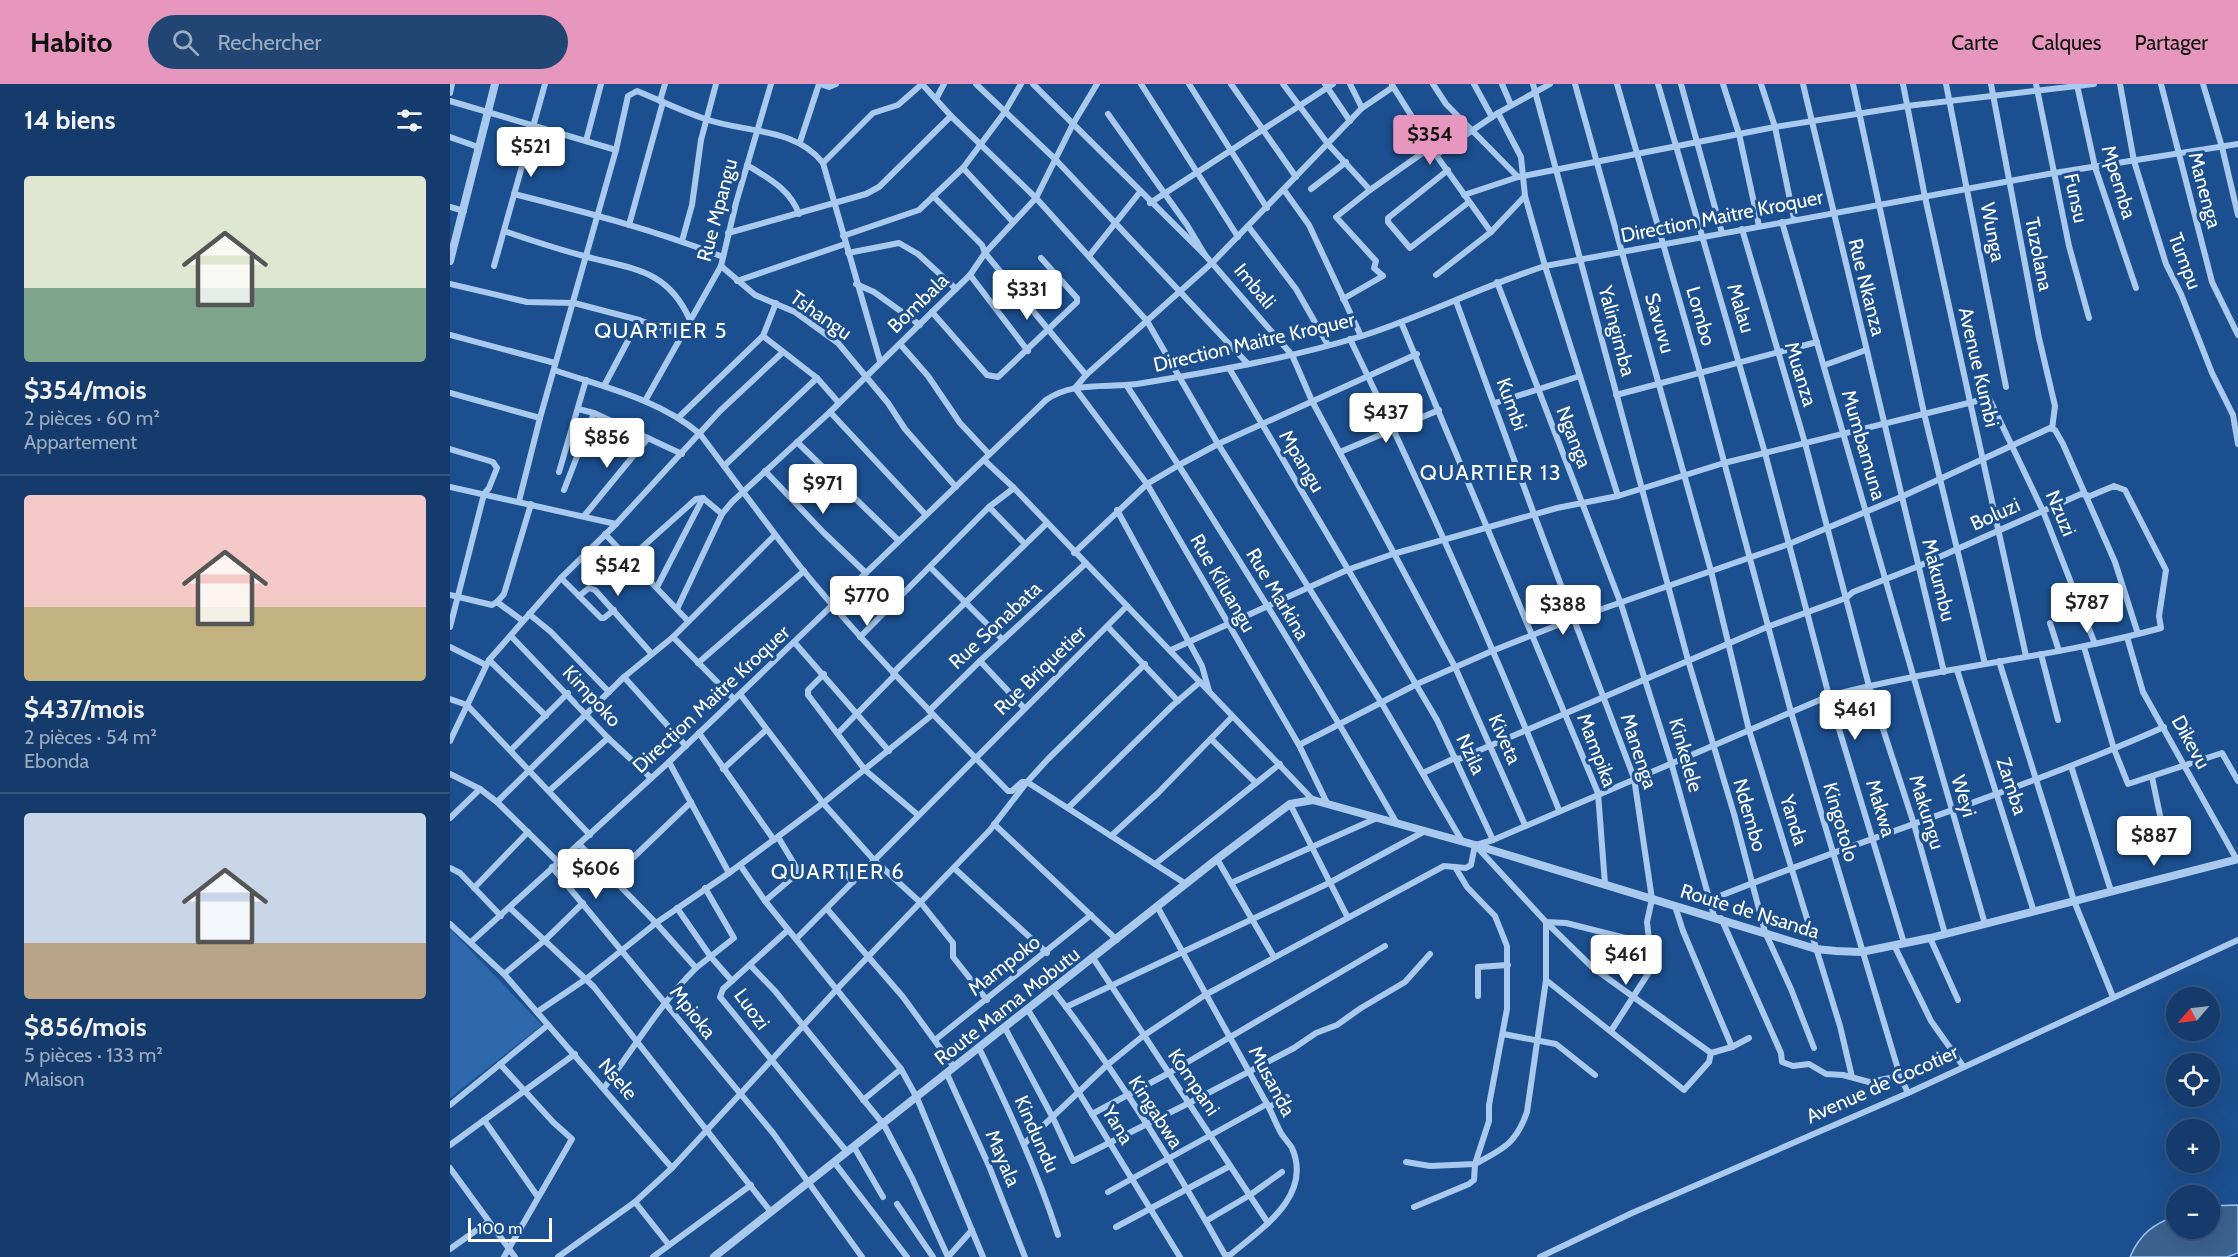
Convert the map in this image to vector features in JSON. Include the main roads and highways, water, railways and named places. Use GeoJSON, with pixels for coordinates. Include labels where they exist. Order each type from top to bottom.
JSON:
{"type":"FeatureCollection","features":[{"type":"Feature","properties":{"kind":"district","name":"QUARTIER 5"},"geometry":{"type":"Point","coordinates":[661,330]}},
{"type":"Feature","properties":{"kind":"district","name":"QUARTIER 13"},"geometry":{"type":"Point","coordinates":[1491,472]}},
{"type":"Feature","properties":{"kind":"district","name":"QUARTIER 6"},"geometry":{"type":"Point","coordinates":[838,871]}}]}
